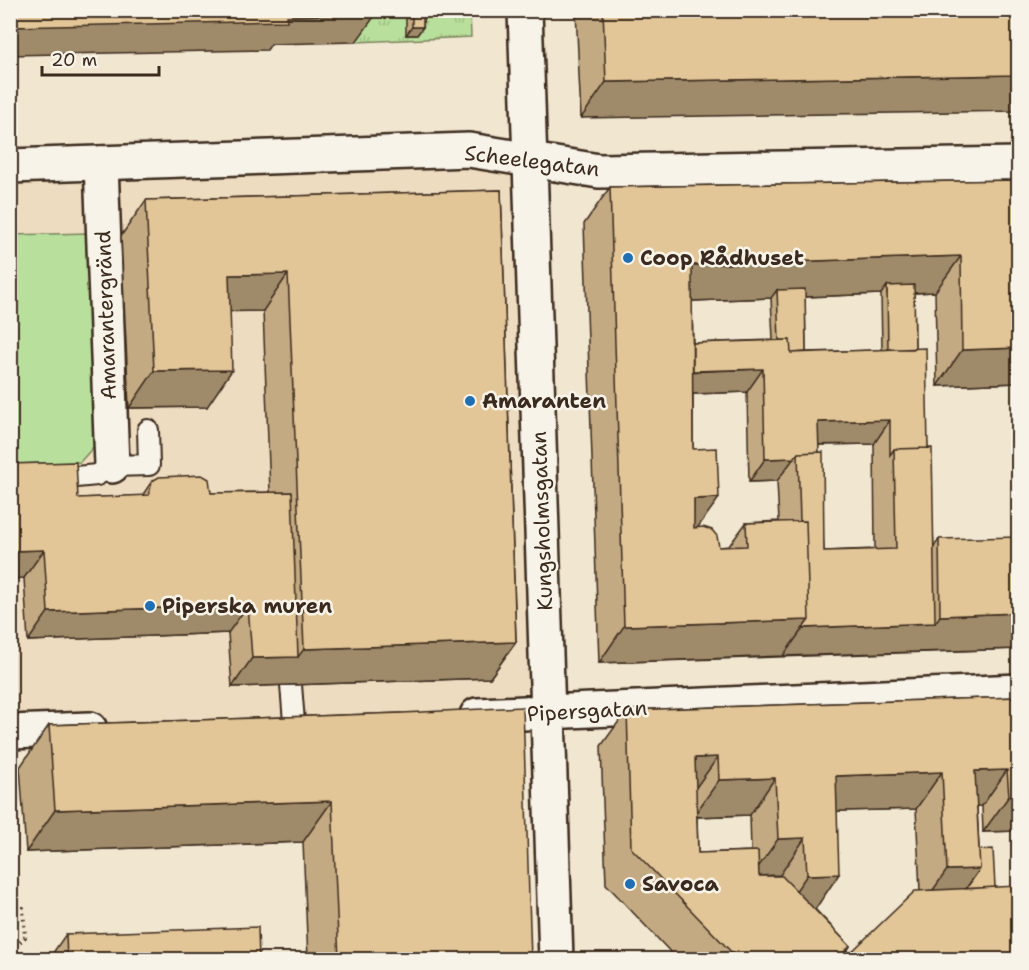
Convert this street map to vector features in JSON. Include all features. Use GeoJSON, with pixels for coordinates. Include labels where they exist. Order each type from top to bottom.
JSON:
{"type":"FeatureCollection","features":[{"type":"Feature","properties":{"kind":"street","name":"Kungsholmsgatan"},"geometry":{"type":"LineString","coordinates":[[525,10],[556,960]]}},
{"type":"Feature","properties":{"kind":"street","name":"Scheelegatan"},"geometry":{"type":"LineString","coordinates":[[10,166],[470,150],[599,171],[1018,165]]}},
{"type":"Feature","properties":{"kind":"street","name":"Amarantergränd"},"geometry":{"type":"LineString","coordinates":[[101,163],[112,466]]}},
{"type":"Feature","properties":{"kind":"street","name":"Pipersgatan"},"geometry":{"type":"LineString","coordinates":[[444,716],[1018,691]]}},
{"type":"Feature","properties":{"kind":"street"},"geometry":{"type":"LineString","coordinates":[[261,723],[306,722]]}},
{"type":"Feature","properties":{"kind":"street"},"geometry":{"type":"LineString","coordinates":[[10,732],[114,728]]}},
{"type":"Feature","properties":{"kind":"lane"},"geometry":{"type":"LineString","coordinates":[[10,481],[97,475],[112,466],[149,465],[148,430]]}},
{"type":"Feature","properties":{"kind":"lane"},"geometry":{"type":"LineString","coordinates":[[291,685],[306,722]]}},
{"type":"Feature","properties":{"kind":"path"},"geometry":{"type":"LineString","coordinates":[[10,909],[23,908],[25,937],[10,952]]}},
{"type":"Feature","properties":{"kind":"shaded area"},"geometry":{"type":"Polygon","coordinates":[[[527,150],[546,710],[11,731],[10,168],[527,150]]]}},
{"type":"Feature","properties":{"kind":"green space"},"geometry":{"type":"Polygon","coordinates":[[[355,11],[470,11],[471,37],[356,42],[355,11]]]}},
{"type":"Feature","properties":{"kind":"green space"},"geometry":{"type":"Polygon","coordinates":[[[89,233],[97,443],[80,462],[11,464],[11,235],[89,233]]]}},
{"type":"Feature","properties":{"kind":"green space"},"geometry":{"type":"Polygon","coordinates":[[[11,773],[15,886],[11,887],[11,773]]]}},
{"type":"Feature","properties":{"kind":"building"},"geometry":{"type":"Polygon","coordinates":[[[10,10],[376,10],[376,14],[287,16],[287,21],[10,27],[10,10]]]}},
{"type":"Feature","properties":{"kind":"building"},"geometry":{"type":"Polygon","coordinates":[[[412,10],[423,10],[423,27],[412,27],[412,10]]]}},
{"type":"Feature","properties":{"kind":"building"},"geometry":{"type":"Polygon","coordinates":[[[603,10],[1018,10],[1018,75],[606,82],[603,10]]]}},
{"type":"Feature","properties":{"kind":"building"},"geometry":{"type":"Polygon","coordinates":[[[1018,180],[1018,348],[962,350],[961,256],[692,265],[693,449],[717,448],[719,498],[694,499],[694,528],[703,527],[712,530],[717,536],[719,547],[747,546],[746,523],[806,521],[809,620],[624,626],[610,187],[1018,180]]]}},
{"type":"Feature","properties":{"kind":"building"},"geometry":{"type":"Polygon","coordinates":[[[501,190],[516,642],[304,649],[288,274],[229,275],[232,370],[154,371],[146,200],[501,190]]]}},
{"type":"Feature","properties":{"kind":"building"},"geometry":{"type":"Polygon","coordinates":[[[914,285],[915,349],[888,349],[887,286],[914,285]]]}},
{"type":"Feature","properties":{"kind":"building"},"geometry":{"type":"Polygon","coordinates":[[[805,289],[806,352],[791,353],[790,340],[779,340],[777,290],[805,289]]]}},
{"type":"Feature","properties":{"kind":"building"},"geometry":{"type":"Polygon","coordinates":[[[790,340],[791,353],[926,348],[928,448],[894,449],[890,455],[890,420],[818,422],[819,452],[798,453],[794,458],[765,459],[763,369],[693,371],[693,343],[790,340]]]}},
{"type":"Feature","properties":{"kind":"building"},"geometry":{"type":"Polygon","coordinates":[[[932,448],[935,623],[803,628],[809,620],[806,521],[800,521],[798,453],[823,452],[824,551],[896,549],[894,449],[932,448]]]}},
{"type":"Feature","properties":{"kind":"building","name":"Piperska muren"},"geometry":{"type":"Polygon","coordinates":[[[76,462],[78,498],[149,495],[152,481],[159,477],[202,475],[209,479],[211,493],[292,492],[298,657],[252,658],[248,605],[48,612],[44,550],[10,551],[10,464],[76,462]]]}},
{"type":"Feature","properties":{"kind":"building"},"geometry":{"type":"Polygon","coordinates":[[[1018,537],[1018,613],[940,616],[939,539],[1018,537]]]}},
{"type":"Feature","properties":{"kind":"building"},"geometry":{"type":"Polygon","coordinates":[[[1018,697],[1018,796],[1009,796],[1007,770],[975,771],[980,869],[947,870],[942,772],[836,776],[839,874],[807,875],[805,838],[778,839],[775,778],[719,780],[718,757],[695,758],[698,853],[758,851],[759,876],[782,876],[850,946],[836,960],[739,960],[631,848],[627,710],[1018,697]]]}},
{"type":"Feature","properties":{"kind":"building"},"geometry":{"type":"Polygon","coordinates":[[[523,707],[531,960],[339,960],[332,801],[55,810],[49,725],[523,707]]]}},
{"type":"Feature","properties":{"kind":"building"},"geometry":{"type":"Polygon","coordinates":[[[993,849],[995,887],[966,889],[980,869],[979,850],[993,849]]]}},
{"type":"Feature","properties":{"kind":"building"},"geometry":{"type":"Polygon","coordinates":[[[1018,886],[1018,960],[843,960],[915,891],[1018,886]]]}},
{"type":"Feature","properties":{"kind":"building"},"geometry":{"type":"Polygon","coordinates":[[[258,927],[259,960],[67,960],[66,934],[258,927]]]}},
{"type":"Feature","properties":{"kind":"place","name":"Coop Rådhuset"},"geometry":{"type":"Point","coordinates":[628,258]}},
{"type":"Feature","properties":{"kind":"place","name":"Amaranten"},"geometry":{"type":"Point","coordinates":[470,401]}},
{"type":"Feature","properties":{"kind":"place","name":"Piperska muren"},"geometry":{"type":"Point","coordinates":[150,606]}},
{"type":"Feature","properties":{"kind":"place","name":"Savoca"},"geometry":{"type":"Point","coordinates":[630,884]}}]}
